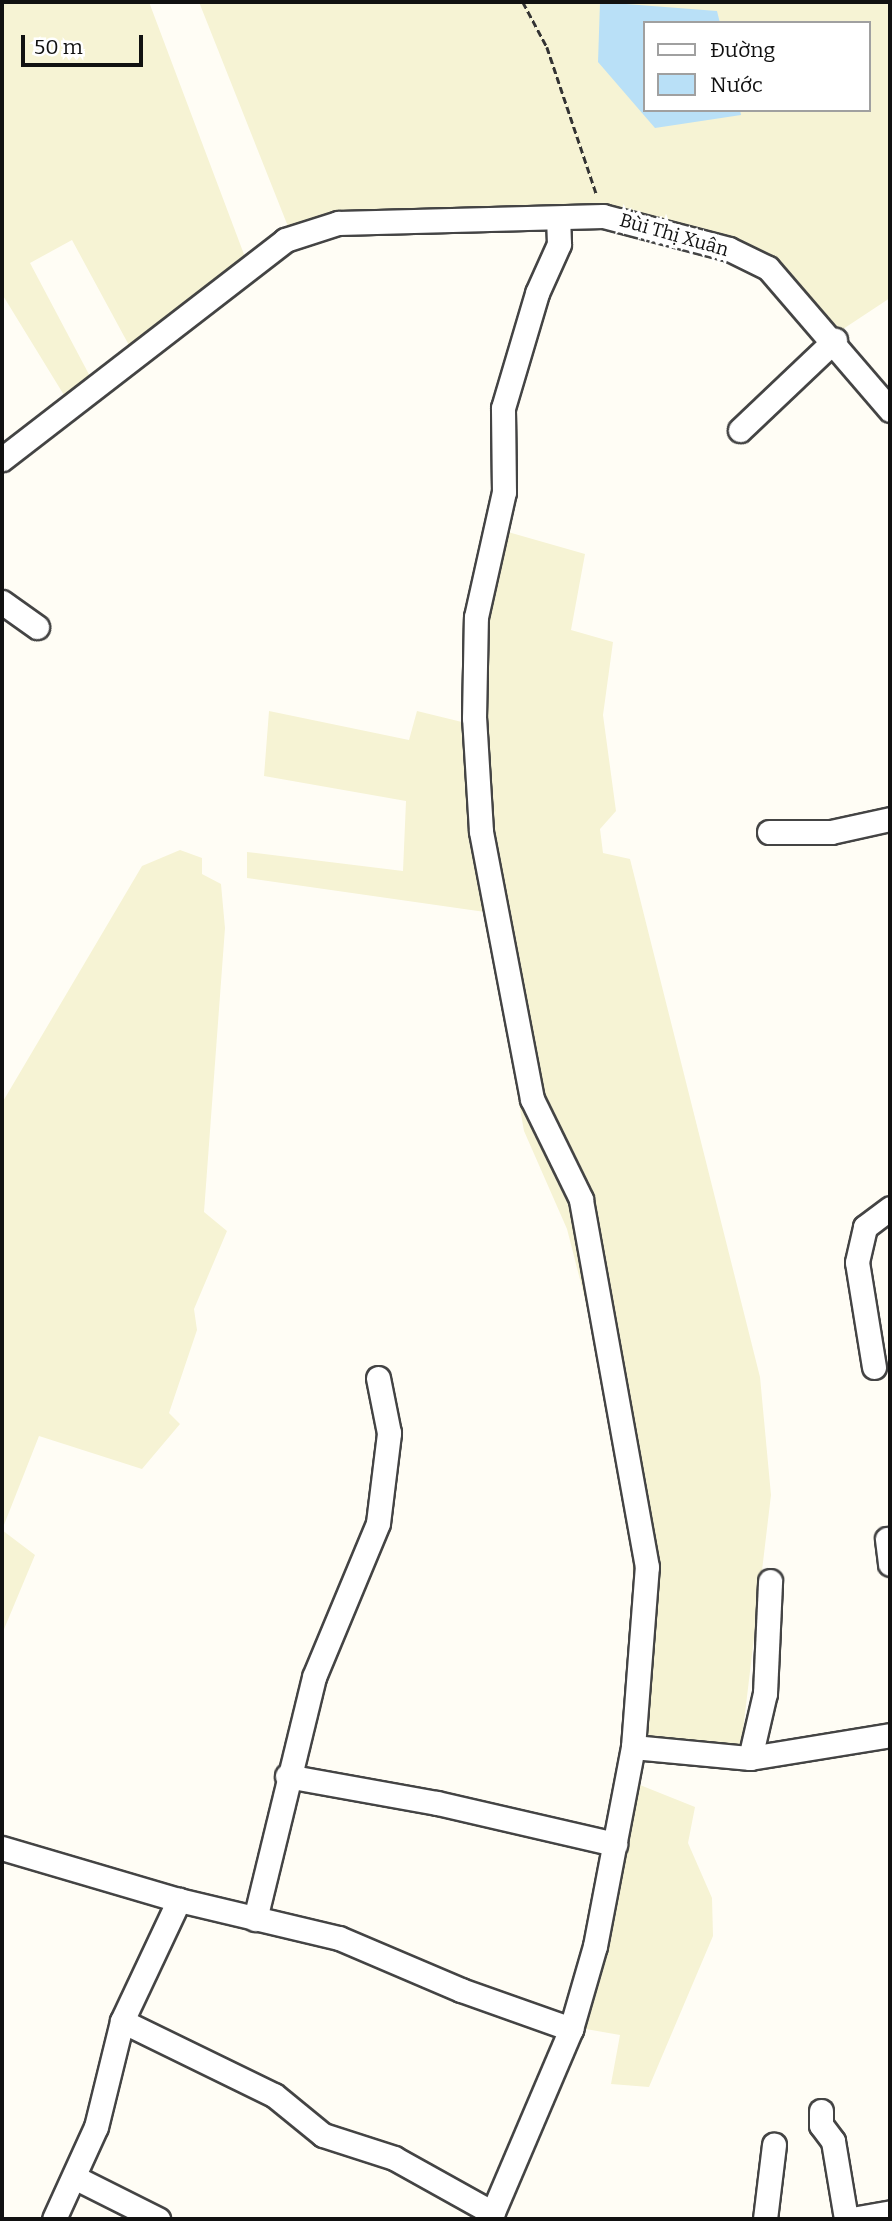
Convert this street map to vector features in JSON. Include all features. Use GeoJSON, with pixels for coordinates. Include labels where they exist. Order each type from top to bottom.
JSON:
{"type":"FeatureCollection","features":[{"type":"Feature","properties":{"kind":"street","name":"Bùi Thị Xuân"},"geometry":{"type":"LineString","coordinates":[[2,459],[285,240],[338,223],[558,220],[603,216],[729,249],[768,268],[835,340],[890,410]]}},
{"type":"Feature","properties":{"kind":"street"},"geometry":{"type":"LineString","coordinates":[[122,2021],[274,2095],[323,2136],[414,2167],[491,2216],[571,2029],[615,1844],[633,1747],[647,1567],[581,1199],[532,1100],[481,831],[474,718],[476,617],[504,492],[503,408],[537,293],[559,244],[558,220]]}},
{"type":"Feature","properties":{"kind":"street"},"geometry":{"type":"LineString","coordinates":[[740,430],[835,340]]}},
{"type":"Feature","properties":{"kind":"street"},"geometry":{"type":"LineString","coordinates":[[2,602],[37,626]]}},
{"type":"Feature","properties":{"kind":"street"},"geometry":{"type":"LineString","coordinates":[[769,832],[831,832],[890,819]]}},
{"type":"Feature","properties":{"kind":"street"},"geometry":{"type":"LineString","coordinates":[[874,1367],[857,1262],[865,1227],[890,1208]]}},
{"type":"Feature","properties":{"kind":"street"},"geometry":{"type":"LineString","coordinates":[[255,1919],[287,1776],[324,1648],[378,1523],[389,1433],[378,1378]]}},
{"type":"Feature","properties":{"kind":"street"},"geometry":{"type":"LineString","coordinates":[[887,1539],[890,1564]]}},
{"type":"Feature","properties":{"kind":"street"},"geometry":{"type":"LineString","coordinates":[[750,1758],[765,1693],[770,1581]]}},
{"type":"Feature","properties":{"kind":"street"},"geometry":{"type":"LineString","coordinates":[[633,1747],[750,1758],[890,1735]]}},
{"type":"Feature","properties":{"kind":"street"},"geometry":{"type":"LineString","coordinates":[[287,1776],[437,1802],[615,1844]]}},
{"type":"Feature","properties":{"kind":"street"},"geometry":{"type":"LineString","coordinates":[[2,1848],[179,1900],[339,1938],[461,1990],[571,2029]]}},
{"type":"Feature","properties":{"kind":"street"},"geometry":{"type":"LineString","coordinates":[[54,2219],[76,2178],[96,2127],[122,2021],[179,1900]]}},
{"type":"Feature","properties":{"kind":"street"},"geometry":{"type":"LineString","coordinates":[[821,2110],[821,2126],[833,2141],[846,2219]]}},
{"type":"Feature","properties":{"kind":"street"},"geometry":{"type":"LineString","coordinates":[[765,2219],[774,2145]]}},
{"type":"Feature","properties":{"kind":"street"},"geometry":{"type":"LineString","coordinates":[[76,2178],[158,2219]]}},
{"type":"Feature","properties":{"kind":"street"},"geometry":{"type":"LineString","coordinates":[[852,2219],[890,2212]]}},
{"type":"Feature","properties":{"kind":"path"},"geometry":{"type":"LineString","coordinates":[[523,2],[547,47],[603,216]]}},
{"type":"Feature","properties":{"kind":"shaded area"},"geometry":{"type":"Polygon","coordinates":[[[2,2],[149,2],[248,265],[131,349],[72,240],[30,263],[93,382],[67,400],[2,294],[2,2]]]}},
{"type":"Feature","properties":{"kind":"shaded area"},"geometry":{"type":"Polygon","coordinates":[[[199,2],[890,2],[890,298],[834,335],[757,253],[588,209],[291,234],[199,2]]]}},
{"type":"Feature","properties":{"kind":"shaded area"},"geometry":{"type":"Polygon","coordinates":[[[491,527],[585,554],[571,630],[613,642],[603,715],[616,811],[600,829],[603,853],[630,859],[760,1377],[771,1495],[741,1747],[626,1738],[634,1627],[632,1547],[603,1369],[567,1229],[524,1131],[485,912],[247,878],[247,852],[403,871],[406,801],[264,776],[269,711],[409,740],[417,711],[466,723],[491,527]]]}},
{"type":"Feature","properties":{"kind":"shaded area"},"geometry":{"type":"Polygon","coordinates":[[[180,850],[202,858],[202,874],[221,884],[225,928],[204,1212],[227,1231],[194,1309],[197,1330],[169,1413],[180,1424],[142,1469],[39,1436],[2,1530],[2,1103],[142,866],[180,850]]]}},
{"type":"Feature","properties":{"kind":"shaded area"},"geometry":{"type":"Polygon","coordinates":[[[2,1530],[35,1555],[2,1634],[2,1530]]]}},
{"type":"Feature","properties":{"kind":"shaded area"},"geometry":{"type":"Polygon","coordinates":[[[640,1785],[695,1807],[688,1843],[712,1898],[713,1936],[649,2087],[611,2084],[620,2035],[563,2025],[616,1830],[640,1785]]]}},
{"type":"Feature","properties":{"kind":"water"},"geometry":{"type":"Polygon","coordinates":[[[600,2],[717,11],[720,21],[644,21],[644,112],[740,112],[741,115],[655,128],[598,62],[600,2]]]}}]}
